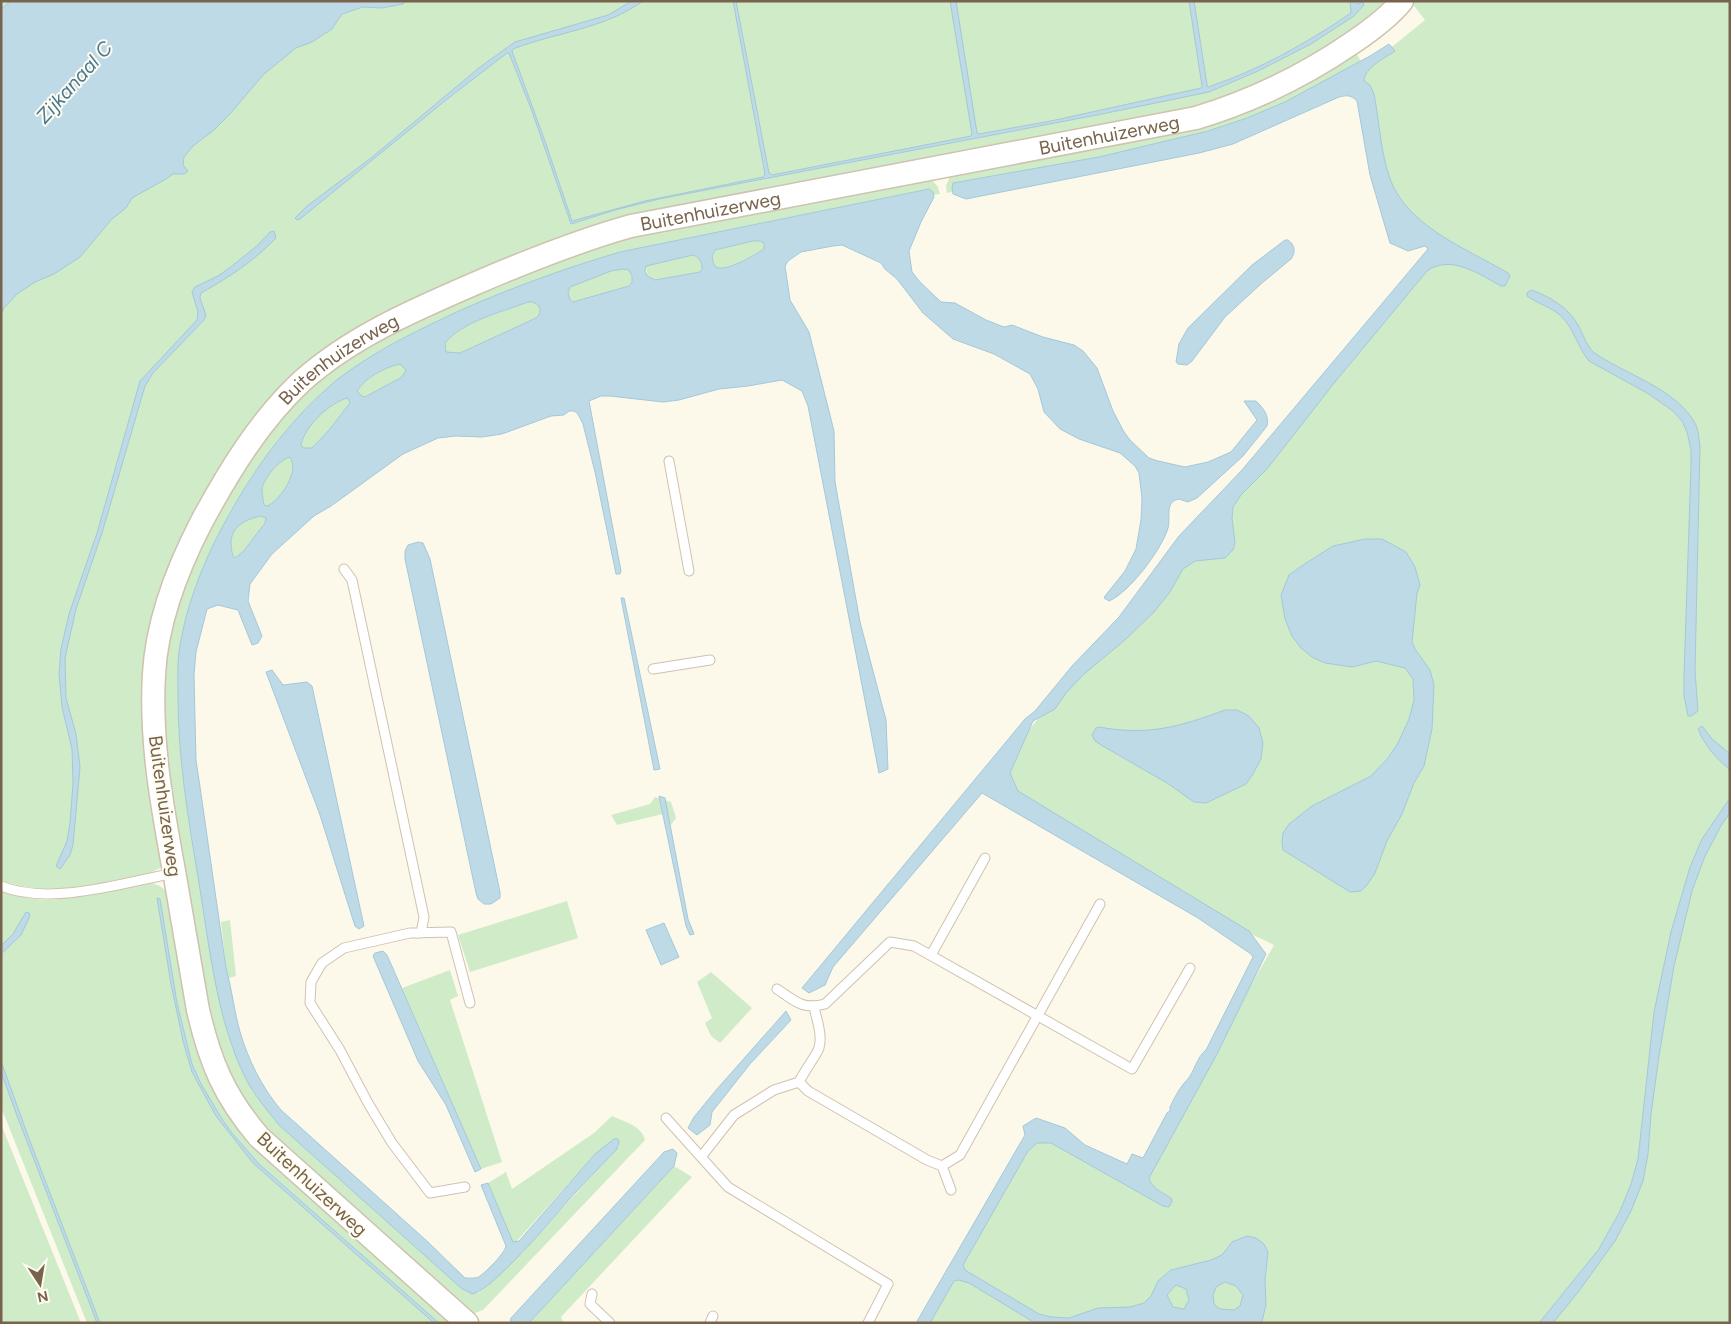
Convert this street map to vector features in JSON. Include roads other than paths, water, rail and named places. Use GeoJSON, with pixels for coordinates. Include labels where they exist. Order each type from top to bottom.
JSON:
{"type":"FeatureCollection","features":[{"type":"Feature","properties":{"kind":"street","name":"Buitenhuizerweg"},"geometry":{"type":"LineString","coordinates":[[467,1323],[266,1144],[232,1101],[215,1069],[206,1043],[198,1010],[156,764],[153,690],[157,646],[169,596],[192,540],[218,491],[238,460],[260,429],[286,398],[301,382],[327,361],[382,328],[460,291],[554,251],[622,228],[1149,128],[1216,112],[1267,92],[1320,64],[1371,30],[1385,19],[1402,1]]}},
{"type":"Feature","properties":{"kind":"lane"},"geometry":{"type":"LineString","coordinates":[[669,461],[689,572]]}},
{"type":"Feature","properties":{"kind":"lane"},"geometry":{"type":"LineString","coordinates":[[344,569],[352,580],[424,917],[421,933]]}},
{"type":"Feature","properties":{"kind":"lane"},"geometry":{"type":"LineString","coordinates":[[654,669],[710,660]]}},
{"type":"Feature","properties":{"kind":"lane"},"geometry":{"type":"LineString","coordinates":[[930,955],[985,858]]}},
{"type":"Feature","properties":{"kind":"lane"},"geometry":{"type":"LineString","coordinates":[[1,886],[30,894],[58,894],[174,872]]}},
{"type":"Feature","properties":{"kind":"lane"},"geometry":{"type":"LineString","coordinates":[[942,1166],[960,1154],[1100,904]]}},
{"type":"Feature","properties":{"kind":"lane"},"geometry":{"type":"LineString","coordinates":[[465,1187],[430,1193],[392,1143],[340,1050],[310,1003],[311,982],[322,963],[344,948],[410,934],[451,932],[470,1003]]}},
{"type":"Feature","properties":{"kind":"lane"},"geometry":{"type":"LineString","coordinates":[[777,989],[802,1006],[814,1007],[825,1004],[890,942],[914,946],[1132,1069],[1190,968]]}},
{"type":"Feature","properties":{"kind":"lane"},"geometry":{"type":"LineString","coordinates":[[701,1157],[734,1115],[774,1090],[799,1082],[805,1069],[818,1053],[821,1038],[814,1007]]}},
{"type":"Feature","properties":{"kind":"lane"},"geometry":{"type":"LineString","coordinates":[[799,1082],[808,1092],[927,1160],[942,1166],[950,1190]]}},
{"type":"Feature","properties":{"kind":"lane"},"geometry":{"type":"LineString","coordinates":[[666,1118],[728,1187],[888,1284],[868,1323]]}},
{"type":"Feature","properties":{"kind":"lane"},"geometry":{"type":"LineString","coordinates":[[592,1294],[590,1304],[610,1323]]}},
{"type":"Feature","properties":{"kind":"water","name":"Zijkanaal C"},"geometry":{"type":"Polygon","coordinates":[[[11,1],[406,1],[403,4],[382,8],[363,7],[342,14],[332,29],[312,42],[296,48],[264,74],[229,115],[214,130],[193,146],[184,157],[183,165],[188,171],[184,174],[173,174],[132,198],[126,208],[112,219],[80,257],[17,294],[4,308],[1,315],[1,9],[11,1]]]}},
{"type":"Feature","properties":{"kind":"water"},"geometry":{"type":"Polygon","coordinates":[[[632,1],[643,1],[612,18],[530,43],[512,51],[572,221],[645,201],[763,177],[765,174],[733,1],[736,1],[769,173],[772,175],[971,136],[950,1],[956,1],[977,133],[979,134],[1051,121],[1201,88],[1189,1],[1194,1],[1208,87],[1264,64],[1317,35],[1351,13],[1350,1],[1356,1],[1357,4],[1363,2],[1364,5],[1354,16],[1311,44],[1258,71],[1209,92],[659,199],[571,224],[532,111],[509,53],[507,53],[300,219],[297,220],[295,218],[307,206],[371,158],[480,67],[515,42],[608,15],[632,1]]]}},
{"type":"Feature","properties":{"kind":"water"},"geometry":{"type":"Polygon","coordinates":[[[1389,44],[1395,51],[1371,68],[1367,72],[1364,81],[1370,85],[1374,94],[1385,160],[1394,188],[1405,205],[1436,232],[1508,273],[1510,276],[1505,286],[1501,286],[1474,271],[1455,265],[1436,266],[1427,271],[1335,382],[1267,469],[1241,495],[1233,507],[1232,518],[1235,543],[1233,550],[1225,558],[1195,561],[1183,569],[1170,592],[1154,612],[1125,640],[1084,674],[1067,692],[1055,709],[1033,721],[1010,773],[1018,791],[1249,931],[1266,954],[1216,1056],[1149,1178],[1155,1187],[1171,1198],[1172,1201],[1169,1207],[1163,1206],[1051,1143],[1037,1143],[1028,1151],[963,1265],[965,1270],[1039,1314],[1069,1318],[1098,1308],[1130,1307],[1144,1303],[1151,1296],[1158,1281],[1171,1270],[1211,1260],[1222,1255],[1232,1242],[1247,1236],[1256,1238],[1264,1244],[1268,1252],[1265,1280],[1266,1305],[1262,1321],[1261,1323],[1035,1323],[969,1283],[959,1280],[954,1281],[930,1323],[916,1323],[1025,1135],[1023,1126],[1036,1118],[1065,1128],[1085,1145],[1127,1164],[1132,1154],[1143,1158],[1167,1113],[1170,1111],[1177,1093],[1206,1050],[1253,957],[1198,918],[982,793],[833,967],[825,985],[809,993],[802,988],[1025,719],[1035,711],[1072,666],[1119,617],[1179,536],[1242,470],[1428,249],[1425,246],[1408,251],[1390,243],[1370,175],[1357,101],[1349,96],[1339,97],[1233,144],[1199,153],[966,199],[953,194],[953,183],[1099,157],[1208,131],[1247,118],[1285,102],[1389,44]],[[1225,1282],[1216,1287],[1213,1295],[1214,1304],[1220,1309],[1234,1310],[1240,1306],[1243,1295],[1236,1286],[1225,1282]],[[1176,1285],[1167,1295],[1173,1307],[1184,1309],[1189,1300],[1186,1289],[1176,1285]]]}},
{"type":"Feature","properties":{"kind":"water"},"geometry":{"type":"Polygon","coordinates":[[[929,189],[933,192],[934,197],[909,251],[912,272],[920,282],[941,302],[955,303],[986,320],[1004,327],[1012,325],[1043,337],[1074,345],[1083,351],[1097,368],[1113,411],[1124,432],[1149,458],[1185,467],[1208,462],[1231,452],[1257,420],[1244,401],[1256,401],[1259,404],[1267,415],[1267,426],[1243,456],[1197,498],[1188,502],[1179,499],[1171,503],[1168,528],[1159,547],[1135,580],[1109,601],[1104,598],[1105,596],[1125,571],[1136,549],[1141,520],[1142,498],[1139,473],[1135,466],[1120,453],[1079,439],[1060,429],[1044,412],[1038,389],[1030,374],[994,354],[953,339],[923,313],[897,279],[881,263],[842,245],[801,252],[788,261],[785,266],[790,300],[809,332],[834,431],[835,482],[860,622],[886,720],[888,769],[879,773],[808,406],[802,391],[782,380],[719,389],[679,400],[663,402],[610,396],[601,396],[589,401],[621,571],[620,574],[616,574],[583,424],[578,414],[574,411],[569,411],[564,415],[551,416],[502,434],[482,437],[456,436],[438,438],[403,454],[331,506],[314,516],[272,554],[250,584],[248,601],[262,636],[258,643],[252,645],[238,610],[218,605],[207,609],[196,652],[194,675],[196,761],[226,968],[238,1024],[251,1063],[274,1101],[281,1110],[428,1242],[465,1278],[480,1276],[499,1257],[506,1246],[481,1185],[488,1183],[513,1242],[519,1241],[595,1154],[614,1139],[618,1139],[617,1149],[525,1250],[482,1290],[472,1294],[461,1288],[279,1125],[257,1097],[246,1079],[227,1032],[210,954],[184,787],[178,720],[179,652],[186,616],[204,564],[229,515],[264,459],[291,425],[322,393],[338,379],[367,359],[398,341],[445,318],[520,286],[620,252],[929,189]],[[753,241],[715,250],[712,256],[716,267],[727,267],[741,262],[764,249],[764,243],[753,241]],[[693,255],[646,266],[647,276],[655,280],[700,272],[702,267],[699,259],[693,255]],[[629,270],[611,271],[570,287],[568,293],[570,300],[573,302],[629,286],[632,282],[632,276],[629,270]],[[528,302],[484,318],[453,335],[445,343],[446,352],[460,353],[536,318],[540,310],[535,303],[528,302]],[[400,364],[370,378],[357,391],[365,397],[402,377],[406,370],[400,364]],[[348,398],[333,404],[312,423],[303,438],[301,445],[303,448],[312,448],[350,403],[348,398]],[[290,457],[277,465],[263,485],[264,505],[268,506],[278,497],[291,477],[293,470],[290,457]],[[261,516],[246,521],[236,529],[231,540],[231,548],[235,558],[243,552],[265,523],[266,518],[261,516]]]}},
{"type":"Feature","properties":{"kind":"water"},"geometry":{"type":"Polygon","coordinates":[[[274,231],[276,238],[250,262],[201,293],[200,298],[206,315],[204,320],[153,373],[145,386],[102,533],[76,609],[65,658],[66,698],[76,734],[80,767],[73,845],[70,855],[60,869],[56,866],[67,841],[73,783],[72,749],[62,707],[59,674],[61,649],[69,614],[97,533],[140,381],[197,320],[198,312],[192,292],[195,287],[218,276],[258,245],[270,232],[274,231]]]}},
{"type":"Feature","properties":{"kind":"water"},"geometry":{"type":"Polygon","coordinates":[[[1285,240],[1290,242],[1294,249],[1291,259],[1225,317],[1192,361],[1187,365],[1178,364],[1176,362],[1179,344],[1188,328],[1252,265],[1285,240]]]}},
{"type":"Feature","properties":{"kind":"water"},"geometry":{"type":"Polygon","coordinates":[[[1531,290],[1545,295],[1569,313],[1593,352],[1664,392],[1688,412],[1696,425],[1700,447],[1695,671],[1698,711],[1691,716],[1688,716],[1684,696],[1691,466],[1691,450],[1687,432],[1682,421],[1673,411],[1647,393],[1589,361],[1562,317],[1527,296],[1527,293],[1531,290]]]}},
{"type":"Feature","properties":{"kind":"water"},"geometry":{"type":"Polygon","coordinates":[[[1365,539],[1382,539],[1406,552],[1415,567],[1420,585],[1417,593],[1412,642],[1430,670],[1434,685],[1432,729],[1424,766],[1414,783],[1402,814],[1387,841],[1375,873],[1361,891],[1350,892],[1283,850],[1283,833],[1289,824],[1312,806],[1371,776],[1388,758],[1398,743],[1409,719],[1414,700],[1413,679],[1405,668],[1376,661],[1352,667],[1325,663],[1312,657],[1301,648],[1292,636],[1285,619],[1281,595],[1289,575],[1303,565],[1333,546],[1365,539]]]}},
{"type":"Feature","properties":{"kind":"water"},"geometry":{"type":"Polygon","coordinates":[[[418,542],[423,543],[430,559],[500,892],[500,898],[491,904],[484,904],[478,899],[476,893],[405,559],[405,551],[408,545],[418,542]]]}},
{"type":"Feature","properties":{"kind":"water"},"geometry":{"type":"Polygon","coordinates":[[[621,598],[624,598],[660,769],[654,770],[621,598]]]}},
{"type":"Feature","properties":{"kind":"water"},"geometry":{"type":"Polygon","coordinates":[[[272,670],[283,685],[307,682],[312,686],[364,926],[359,929],[355,926],[320,815],[266,672],[272,670]]]}},
{"type":"Feature","properties":{"kind":"water"},"geometry":{"type":"Polygon","coordinates":[[[1225,710],[1237,710],[1249,716],[1259,728],[1263,743],[1261,759],[1246,784],[1206,803],[1194,802],[1167,783],[1101,745],[1095,741],[1092,735],[1096,728],[1099,727],[1133,731],[1163,728],[1193,721],[1225,710]]]}},
{"type":"Feature","properties":{"kind":"water"},"geometry":{"type":"Polygon","coordinates":[[[1702,726],[1712,739],[1730,754],[1730,770],[1704,741],[1698,729],[1702,726]]]}},
{"type":"Feature","properties":{"kind":"water"},"geometry":{"type":"Polygon","coordinates":[[[659,796],[665,798],[688,919],[694,934],[690,935],[686,926],[659,796]]]}},
{"type":"Feature","properties":{"kind":"water"},"geometry":{"type":"Polygon","coordinates":[[[1730,798],[1730,813],[1705,856],[1692,891],[1674,966],[1659,1056],[1648,1154],[1643,1181],[1631,1211],[1615,1241],[1579,1291],[1553,1323],[1539,1323],[1599,1249],[1620,1211],[1631,1184],[1638,1159],[1654,1012],[1671,932],[1690,867],[1702,839],[1730,798]]]}},
{"type":"Feature","properties":{"kind":"water"},"geometry":{"type":"Polygon","coordinates":[[[157,898],[160,899],[177,1003],[192,1064],[201,1084],[222,1119],[259,1164],[439,1323],[434,1323],[253,1163],[216,1116],[192,1072],[183,1041],[171,984],[157,898]]]}},
{"type":"Feature","properties":{"kind":"water"},"geometry":{"type":"Polygon","coordinates":[[[26,912],[30,916],[21,935],[1,954],[1,946],[13,934],[26,912]]]}},
{"type":"Feature","properties":{"kind":"water"},"geometry":{"type":"Polygon","coordinates":[[[664,923],[679,957],[661,965],[646,930],[664,923]]]}},
{"type":"Feature","properties":{"kind":"water"},"geometry":{"type":"Polygon","coordinates":[[[383,951],[387,955],[481,1169],[475,1172],[446,1105],[418,1061],[373,956],[375,953],[383,951]]]}},
{"type":"Feature","properties":{"kind":"water"},"geometry":{"type":"Polygon","coordinates":[[[786,1011],[791,1020],[750,1064],[712,1112],[710,1125],[697,1135],[688,1128],[694,1117],[786,1011]]]}},
{"type":"Feature","properties":{"kind":"water"},"geometry":{"type":"Polygon","coordinates":[[[1,1061],[100,1323],[97,1323],[19,1121],[1,1072],[1,1061]]]}},
{"type":"Feature","properties":{"kind":"water"},"geometry":{"type":"Polygon","coordinates":[[[673,1149],[677,1153],[674,1166],[529,1323],[510,1323],[511,1318],[664,1152],[673,1149]]]}}]}
